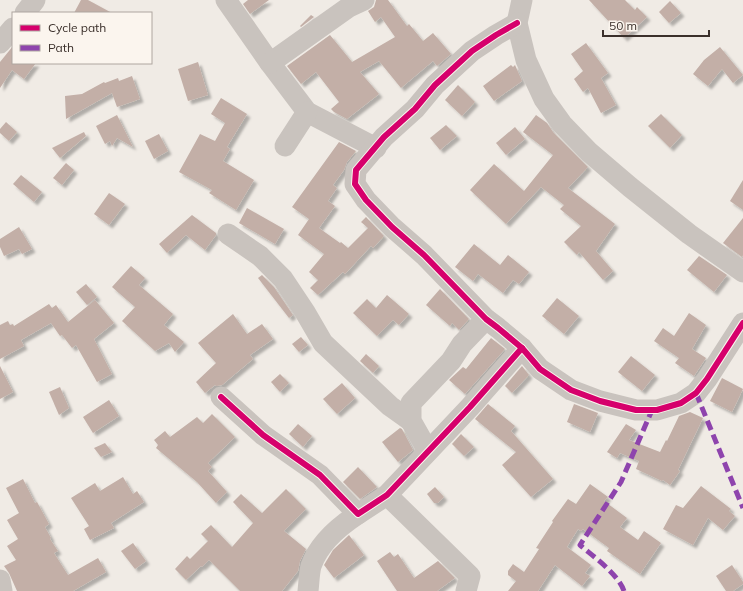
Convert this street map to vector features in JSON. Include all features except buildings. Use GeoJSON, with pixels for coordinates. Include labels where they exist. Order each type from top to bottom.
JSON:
{"type":"FeatureCollection","features":[{"type":"Feature","properties":{"kind":"street"},"geometry":{"type":"LineString","coordinates":[[26,12],[35,0]]}},
{"type":"Feature","properties":{"kind":"street"},"geometry":{"type":"LineString","coordinates":[[226,0],[306,112],[376,148]]}},
{"type":"Feature","properties":{"kind":"street"},"geometry":{"type":"LineString","coordinates":[[522,0],[517,23],[526,60],[544,99],[562,124],[589,152],[630,187],[689,234],[743,272]]}},
{"type":"Feature","properties":{"kind":"street"},"geometry":{"type":"LineString","coordinates":[[270,63],[352,2]]}},
{"type":"Feature","properties":{"kind":"street"},"geometry":{"type":"LineString","coordinates":[[517,23],[472,51],[435,85],[415,109],[384,137],[356,170],[355,184],[366,200],[392,228],[424,255],[486,319],[522,348],[540,369],[571,390],[600,401],[636,410],[657,410],[681,403],[696,393],[707,379],[743,323]]}},
{"type":"Feature","properties":{"kind":"street"},"geometry":{"type":"LineString","coordinates":[[0,43],[12,29]]}},
{"type":"Feature","properties":{"kind":"street"},"geometry":{"type":"LineString","coordinates":[[285,146],[306,112]]}},
{"type":"Feature","properties":{"kind":"street"},"geometry":{"type":"LineString","coordinates":[[228,234],[260,256],[283,279],[323,343],[390,406],[411,421],[428,451]]}},
{"type":"Feature","properties":{"kind":"street"},"geometry":{"type":"LineString","coordinates":[[411,421],[411,403],[451,361],[462,344],[486,319]]}},
{"type":"Feature","properties":{"kind":"street"},"geometry":{"type":"LineString","coordinates":[[308,591],[311,567],[322,544],[340,526],[387,495],[470,407],[522,348]]}},
{"type":"Feature","properties":{"kind":"street"},"geometry":{"type":"LineString","coordinates":[[222,397],[263,435],[320,475],[358,514]]}},
{"type":"Feature","properties":{"kind":"street"},"geometry":{"type":"LineString","coordinates":[[387,495],[470,576],[466,591]]}},
{"type":"Feature","properties":{"kind":"street"},"geometry":{"type":"LineString","coordinates":[[0,580],[2,591]]}},
{"type":"Feature","properties":{"kind":"marked path"},"geometry":{"type":"LineString","coordinates":[[696,393],[743,508]]}},
{"type":"Feature","properties":{"kind":"marked path"},"geometry":{"type":"LineString","coordinates":[[624,591],[617,578],[580,545],[621,482],[652,410]]}},
{"type":"Feature","properties":{"kind":"cycle path"},"geometry":{"type":"LineString","coordinates":[[517,23],[472,51],[435,85],[415,109],[384,137],[356,170],[355,184],[366,200],[392,227],[424,255],[486,319],[522,348],[540,369],[571,390],[600,401],[636,410],[657,410],[681,403],[696,393],[707,379],[743,323]]}},
{"type":"Feature","properties":{"kind":"cycle path"},"geometry":{"type":"LineString","coordinates":[[221,397],[263,435],[320,475],[358,514],[387,495],[470,407],[522,348]]}}]}
